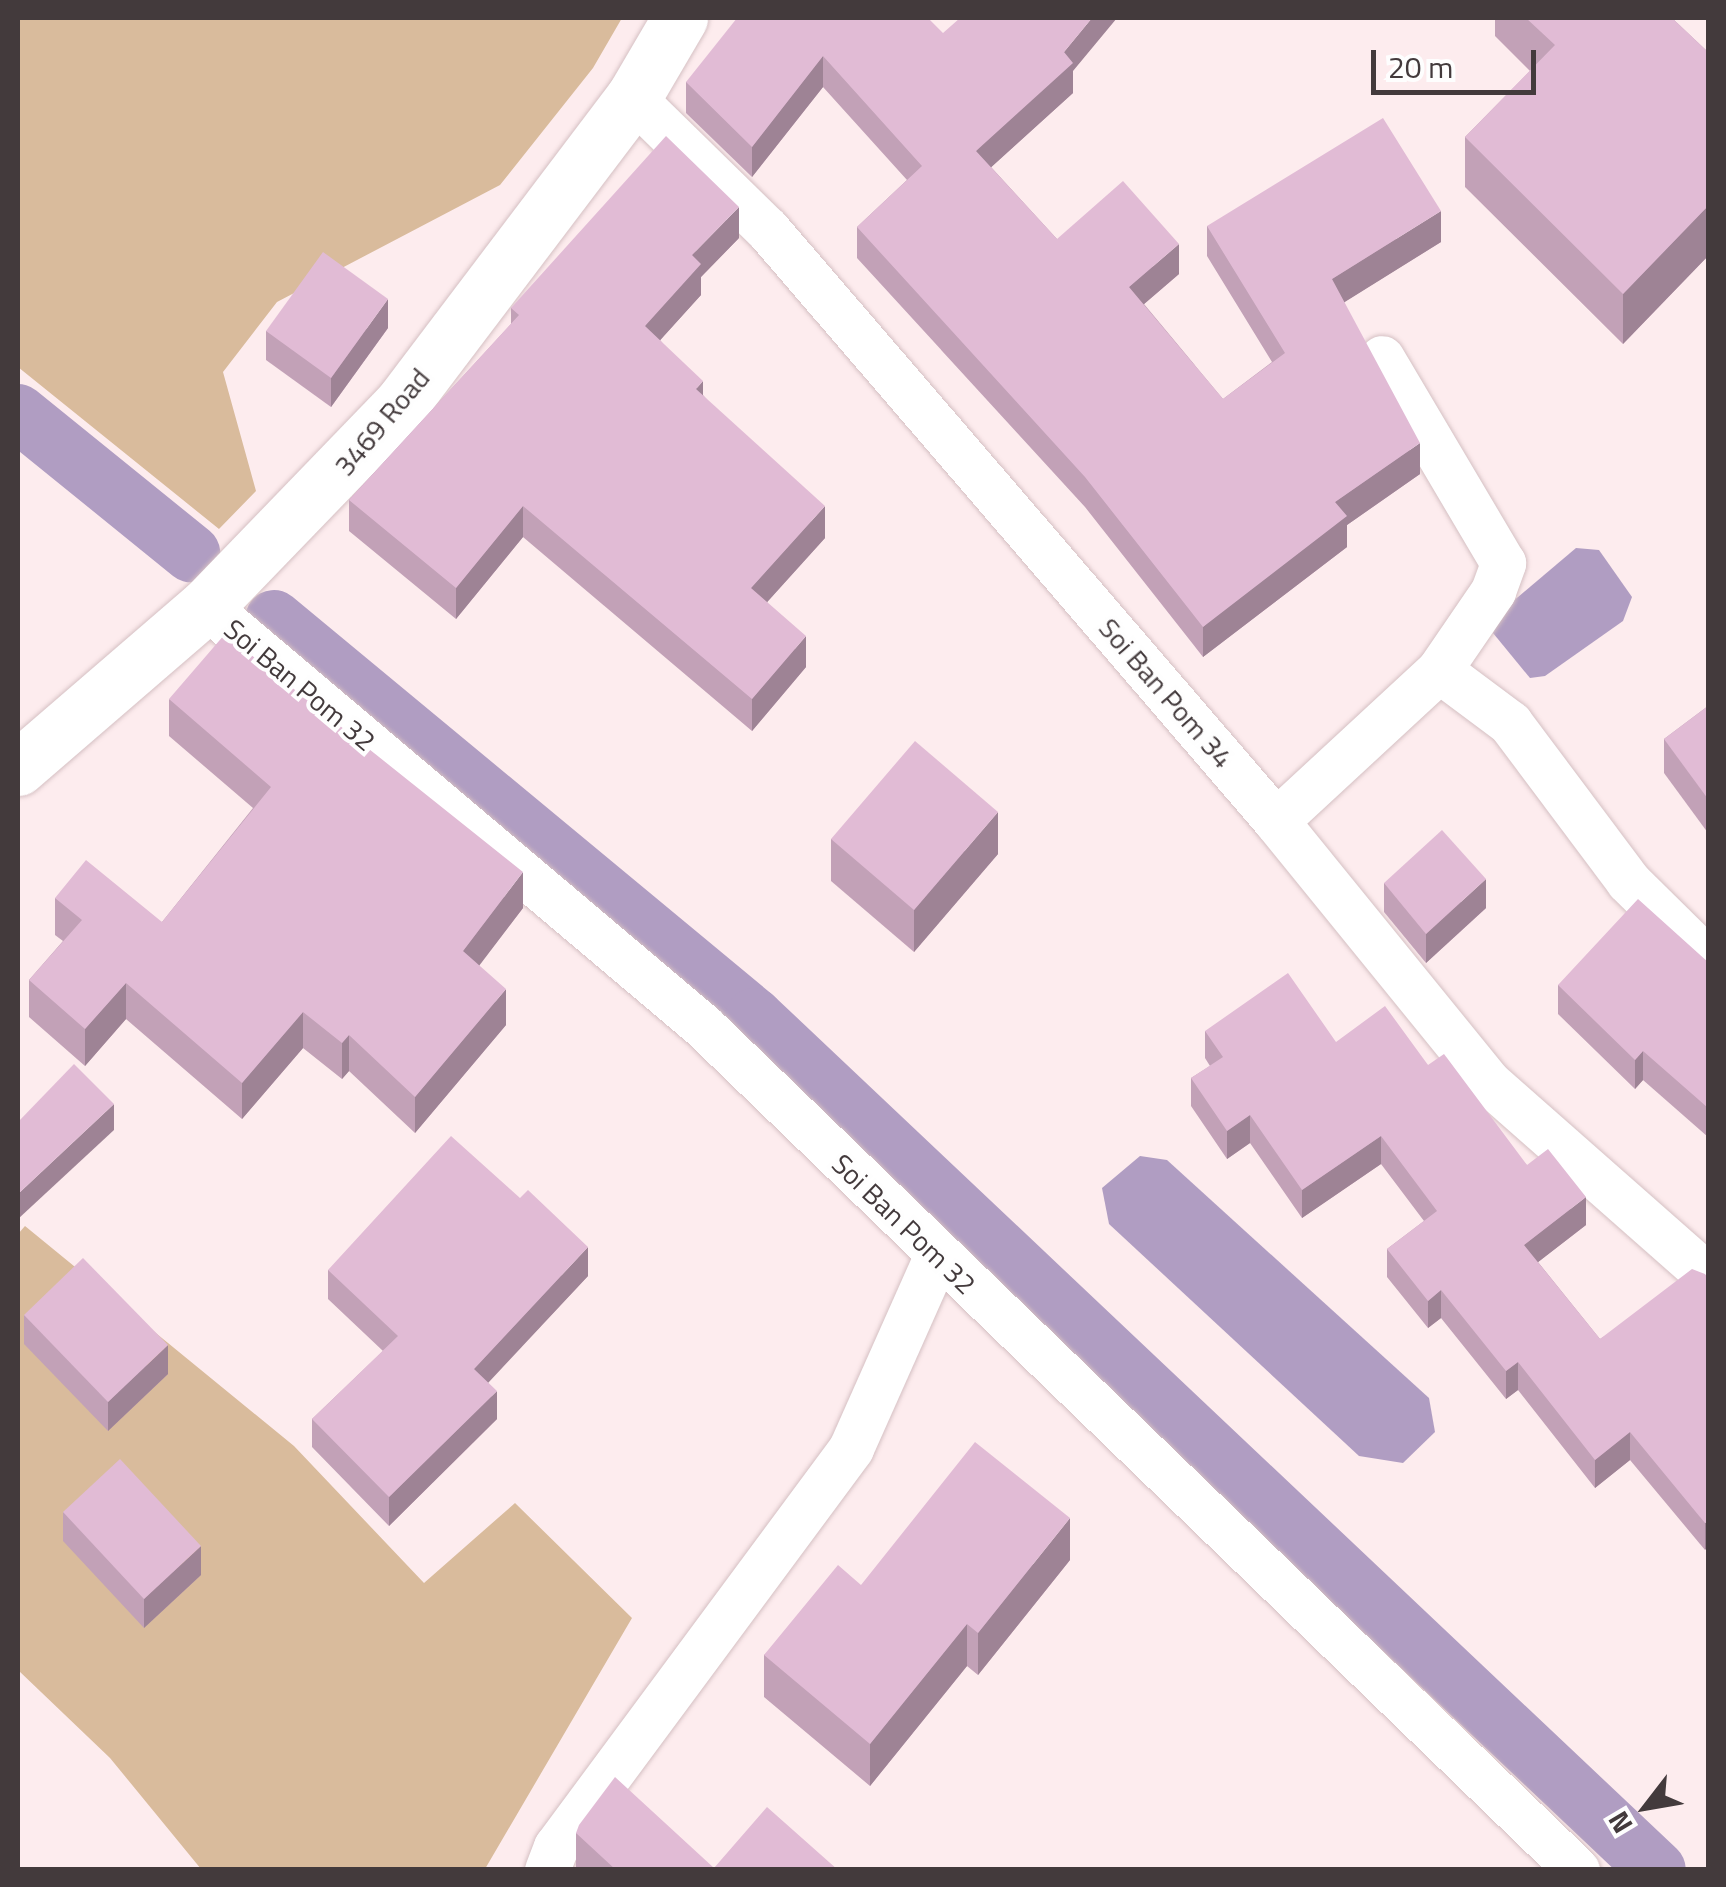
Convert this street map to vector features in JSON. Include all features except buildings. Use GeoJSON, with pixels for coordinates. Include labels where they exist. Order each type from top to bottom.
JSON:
{"type":"FeatureCollection","features":[{"type":"Feature","properties":{"kind":"street","name":"3469 Road"},"geometry":{"type":"LineString","coordinates":[[18,768],[206,606],[402,403],[633,98],[680,18]]}},
{"type":"Feature","properties":{"kind":"street","name":"Soi Ban Pom 34"},"geometry":{"type":"LineString","coordinates":[[633,98],[767,229],[1276,821],[1488,1082],[1708,1276]]}},
{"type":"Feature","properties":{"kind":"street"},"geometry":{"type":"LineString","coordinates":[[1276,821],[1439,670],[1493,591],[1502,564],[1382,358]]}},
{"type":"Feature","properties":{"kind":"street","name":"Soi Ban Pom 32"},"geometry":{"type":"LineString","coordinates":[[206,606],[703,1026],[936,1257],[1578,1870]]}},
{"type":"Feature","properties":{"kind":"street"},"geometry":{"type":"LineString","coordinates":[[1439,670],[1510,723],[1628,880],[1708,960]]}},
{"type":"Feature","properties":{"kind":"street"},"geometry":{"type":"LineString","coordinates":[[546,1870],[556,1847],[850,1448],[936,1257]]}},
{"type":"Feature","properties":{"kind":"shaded area"},"geometry":{"type":"Polygon","coordinates":[[[18,18],[622,18],[593,68],[500,185],[277,302],[223,372],[256,491],[219,529],[18,367],[18,18]]]}},
{"type":"Feature","properties":{"kind":"shaded area"},"geometry":{"type":"Polygon","coordinates":[[[1576,548],[1599,550],[1632,597],[1623,621],[1545,676],[1530,678],[1493,633],[1499,613],[1576,548]]]}},
{"type":"Feature","properties":{"kind":"shaded area"},"geometry":{"type":"Polygon","coordinates":[[[1140,1156],[1167,1160],[1429,1398],[1435,1432],[1403,1463],[1359,1456],[1109,1224],[1102,1188],[1140,1156]]]}},
{"type":"Feature","properties":{"kind":"shaded area"},"geometry":{"type":"Polygon","coordinates":[[[25,1226],[294,1446],[424,1583],[515,1503],[632,1618],[485,1869],[201,1869],[110,1758],[18,1670],[18,1234],[25,1226]]]}},
{"type":"Feature","properties":{"kind":"waterway"},"geometry":{"type":"LineString","coordinates":[[18,413],[191,553]]}},
{"type":"Feature","properties":{"kind":"waterway"},"geometry":{"type":"LineString","coordinates":[[274,619],[754,1017],[1657,1870]]}}]}
